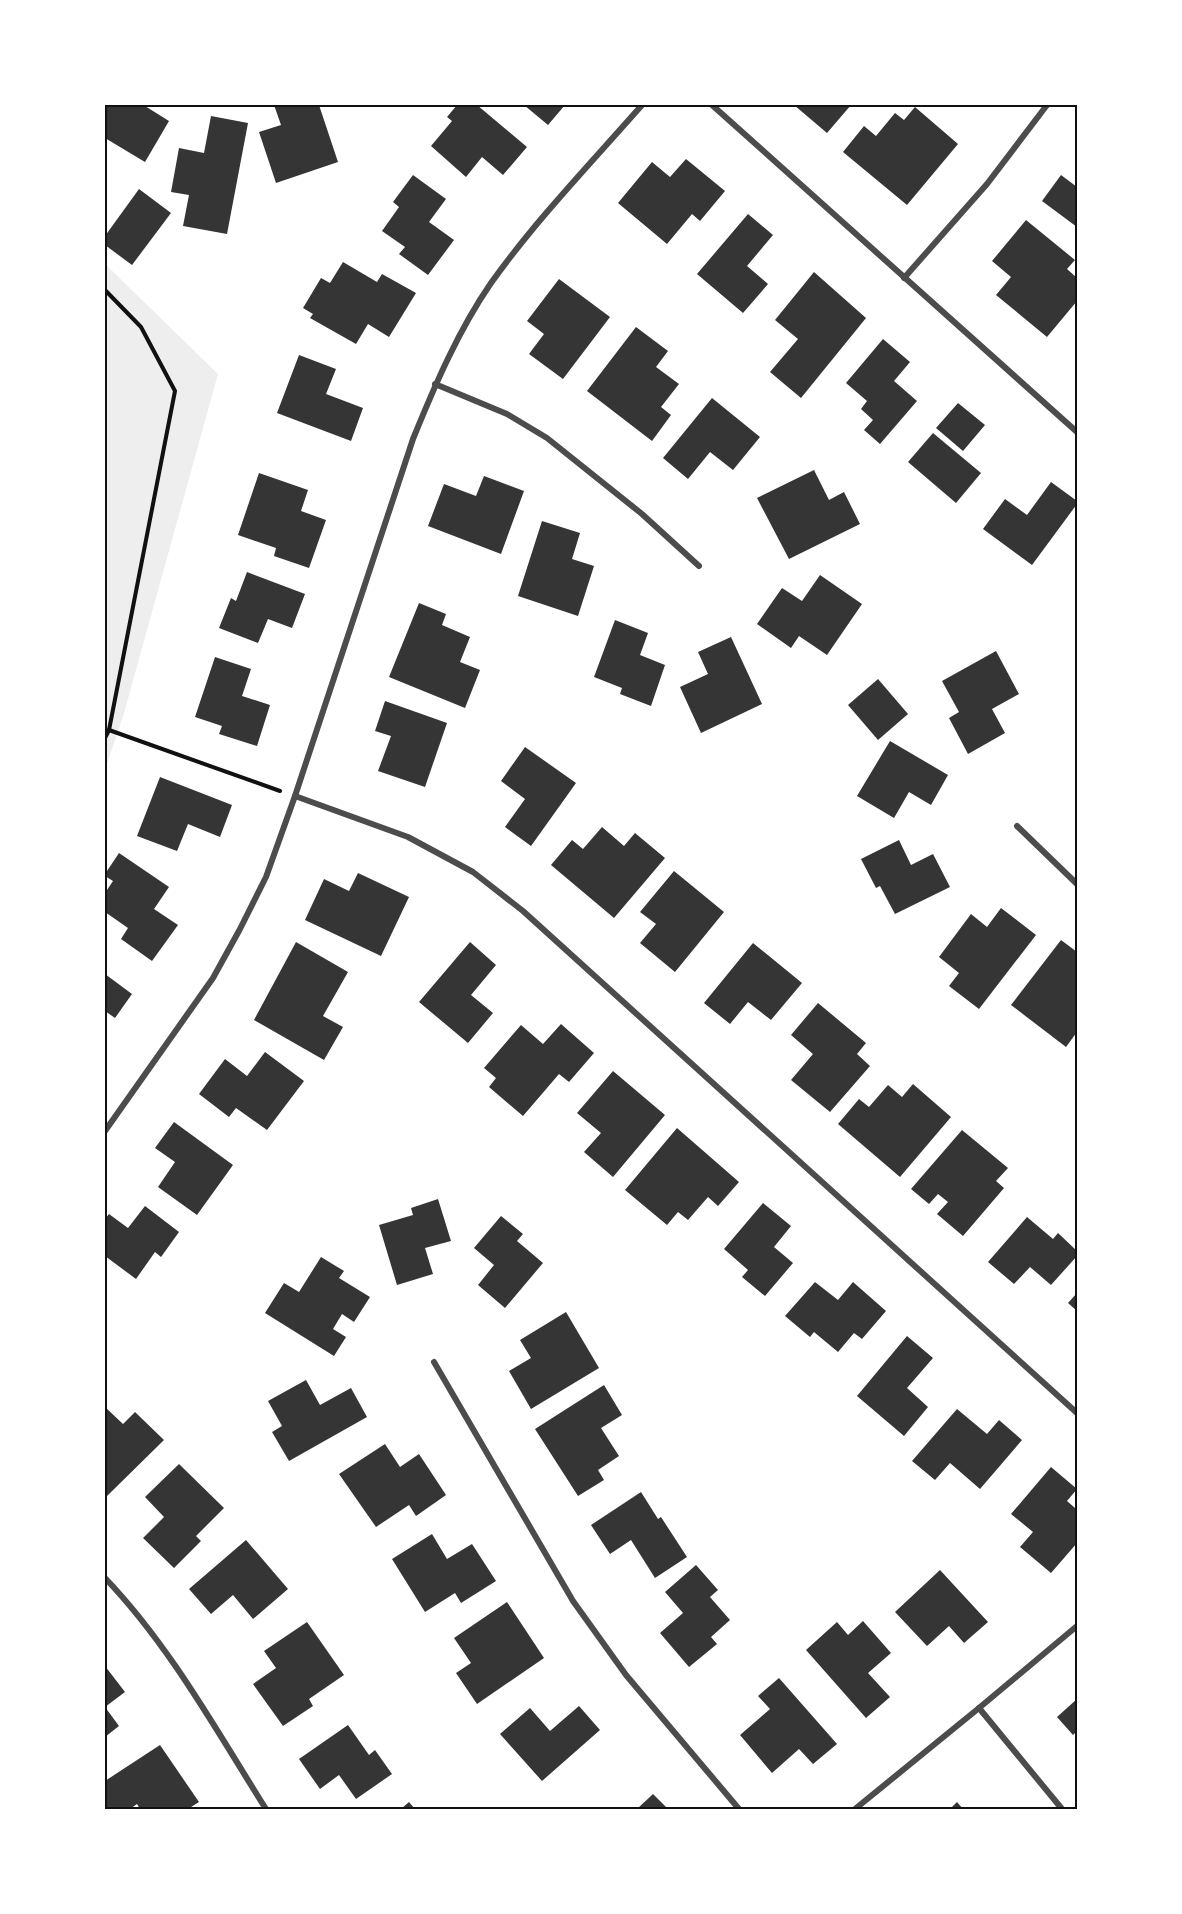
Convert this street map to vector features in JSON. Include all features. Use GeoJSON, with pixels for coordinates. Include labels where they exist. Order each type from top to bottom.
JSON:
{"type":"FeatureCollection","features":[{"type":"Feature","properties":{"kind":"street"},"geometry":{"type":"LineString","coordinates":[[105,1131],[213,978],[266,877],[413,439],[435,384],[456,341],[490,284],[524,239],[642,105]]}},
{"type":"Feature","properties":{"kind":"street"},"geometry":{"type":"LineString","coordinates":[[712,105],[1077,432]]}},
{"type":"Feature","properties":{"kind":"street"},"geometry":{"type":"LineString","coordinates":[[904,278],[987,184],[1047,105]]}},
{"type":"Feature","properties":{"kind":"street"},"geometry":{"type":"LineString","coordinates":[[435,384],[507,414],[547,438],[642,514],[699,566]]}},
{"type":"Feature","properties":{"kind":"street"},"geometry":{"type":"LineString","coordinates":[[295,796],[408,837],[473,872],[523,911],[1077,1413]]}},
{"type":"Feature","properties":{"kind":"street"},"geometry":{"type":"LineString","coordinates":[[1017,826],[1077,884]]}},
{"type":"Feature","properties":{"kind":"street"},"geometry":{"type":"LineString","coordinates":[[434,1362],[573,1601],[626,1675],[739,1809]]}},
{"type":"Feature","properties":{"kind":"street"},"geometry":{"type":"LineString","coordinates":[[105,1578],[177,1668],[266,1809]]}},
{"type":"Feature","properties":{"kind":"street"},"geometry":{"type":"LineString","coordinates":[[855,1809],[1077,1626]]}},
{"type":"Feature","properties":{"kind":"street"},"geometry":{"type":"LineString","coordinates":[[979,1708],[1062,1809]]}},
{"type":"Feature","properties":{"kind":"path"},"geometry":{"type":"LineString","coordinates":[[105,290],[141,327],[175,391],[109,730],[105,738]]}},
{"type":"Feature","properties":{"kind":"path"},"geometry":{"type":"LineString","coordinates":[[109,730],[295,796]]}},
{"type":"Feature","properties":{"kind":"shaded area"},"geometry":{"type":"Polygon","coordinates":[[[105,264],[218,374],[124,713],[105,770],[105,264]]]}},
{"type":"Feature","properties":{"kind":"building"},"geometry":{"type":"Polygon","coordinates":[[[105,105],[146,105],[169,121],[145,162],[105,138],[105,105]]]}},
{"type":"Feature","properties":{"kind":"building"},"geometry":{"type":"Polygon","coordinates":[[[274,105],[319,105],[338,162],[276,183],[259,132],[281,125],[274,105]]]}},
{"type":"Feature","properties":{"kind":"building"},"geometry":{"type":"Polygon","coordinates":[[[457,105],[477,105],[527,147],[503,175],[482,157],[466,177],[431,146],[452,121],[447,117],[457,105]]]}},
{"type":"Feature","properties":{"kind":"building"},"geometry":{"type":"Polygon","coordinates":[[[524,105],[565,105],[548,125],[524,105]]]}},
{"type":"Feature","properties":{"kind":"building"},"geometry":{"type":"Polygon","coordinates":[[[794,105],[851,105],[827,133],[794,105]]]}},
{"type":"Feature","properties":{"kind":"building"},"geometry":{"type":"Polygon","coordinates":[[[915,107],[958,144],[907,205],[843,152],[864,126],[876,136],[895,113],[904,120],[915,107]]]}},
{"type":"Feature","properties":{"kind":"building"},"geometry":{"type":"Polygon","coordinates":[[[211,116],[248,123],[227,234],[183,226],[189,195],[171,192],[179,148],[204,153],[211,116]]]}},
{"type":"Feature","properties":{"kind":"building"},"geometry":{"type":"Polygon","coordinates":[[[686,159],[725,191],[700,221],[692,214],[667,244],[618,203],[652,162],[670,177],[686,159]]]}},
{"type":"Feature","properties":{"kind":"building"},"geometry":{"type":"Polygon","coordinates":[[[413,175],[446,199],[429,222],[454,240],[428,275],[399,254],[405,247],[382,231],[399,207],[393,202],[413,175]]]}},
{"type":"Feature","properties":{"kind":"building"},"geometry":{"type":"Polygon","coordinates":[[[1061,175],[1077,187],[1077,227],[1042,201],[1061,175]]]}},
{"type":"Feature","properties":{"kind":"building"},"geometry":{"type":"Polygon","coordinates":[[[139,189],[171,213],[132,265],[105,245],[105,236],[139,189]]]}},
{"type":"Feature","properties":{"kind":"building"},"geometry":{"type":"Polygon","coordinates":[[[748,214],[773,235],[747,266],[768,284],[743,313],[697,274],[748,214]]]}},
{"type":"Feature","properties":{"kind":"building"},"geometry":{"type":"Polygon","coordinates":[[[1026,220],[1075,260],[1067,269],[1077,278],[1077,301],[1047,337],[996,295],[1011,277],[992,261],[1026,220]]]}},
{"type":"Feature","properties":{"kind":"building"},"geometry":{"type":"Polygon","coordinates":[[[343,262],[377,282],[382,274],[416,293],[389,337],[368,324],[356,344],[310,318],[313,314],[303,308],[321,278],[330,283],[343,262]]]}},
{"type":"Feature","properties":{"kind":"building"},"geometry":{"type":"Polygon","coordinates":[[[814,272],[866,318],[801,398],[770,372],[798,339],[775,320],[814,272]]]}},
{"type":"Feature","properties":{"kind":"building"},"geometry":{"type":"Polygon","coordinates":[[[559,279],[610,317],[563,379],[529,354],[544,334],[527,321],[559,279]]]}},
{"type":"Feature","properties":{"kind":"building"},"geometry":{"type":"Polygon","coordinates":[[[636,327],[668,351],[656,367],[679,384],[661,407],[671,415],[652,441],[587,391],[636,327]]]}},
{"type":"Feature","properties":{"kind":"building"},"geometry":{"type":"Polygon","coordinates":[[[883,339],[910,362],[894,381],[917,401],[880,444],[864,430],[873,420],[861,409],[867,401],[846,383],[883,339]]]}},
{"type":"Feature","properties":{"kind":"building"},"geometry":{"type":"Polygon","coordinates":[[[299,355],[336,369],[326,394],[363,408],[351,441],[277,413],[299,355]]]}},
{"type":"Feature","properties":{"kind":"building"},"geometry":{"type":"Polygon","coordinates":[[[712,398],[760,437],[733,470],[710,452],[688,479],[663,458],[712,398]]]}},
{"type":"Feature","properties":{"kind":"building"},"geometry":{"type":"Polygon","coordinates":[[[958,403],[985,425],[963,451],[936,428],[958,403]]]}},
{"type":"Feature","properties":{"kind":"building"},"geometry":{"type":"Polygon","coordinates":[[[933,433],[981,473],[956,503],[908,462],[933,433]]]}},
{"type":"Feature","properties":{"kind":"building"},"geometry":{"type":"Polygon","coordinates":[[[814,470],[829,500],[844,492],[860,524],[789,559],[757,498],[814,470]]]}},
{"type":"Feature","properties":{"kind":"building"},"geometry":{"type":"Polygon","coordinates":[[[259,473],[308,490],[301,511],[326,520],[309,568],[274,556],[276,548],[238,535],[259,473]]]}},
{"type":"Feature","properties":{"kind":"building"},"geometry":{"type":"Polygon","coordinates":[[[484,476],[524,491],[501,554],[428,526],[444,484],[476,496],[484,476]]]}},
{"type":"Feature","properties":{"kind":"building"},"geometry":{"type":"Polygon","coordinates":[[[1051,482],[1077,501],[1077,504],[1032,565],[983,529],[1005,499],[1027,515],[1051,482]]]}},
{"type":"Feature","properties":{"kind":"building"},"geometry":{"type":"Polygon","coordinates":[[[542,521],[580,533],[572,559],[594,566],[578,616],[518,596],[542,521]]]}},
{"type":"Feature","properties":{"kind":"building"},"geometry":{"type":"Polygon","coordinates":[[[247,572],[305,594],[292,628],[268,619],[258,643],[219,628],[231,598],[236,601],[247,572]]]}},
{"type":"Feature","properties":{"kind":"building"},"geometry":{"type":"Polygon","coordinates":[[[820,575],[862,604],[827,655],[799,636],[791,648],[757,624],[782,588],[802,601],[820,575]]]}},
{"type":"Feature","properties":{"kind":"building"},"geometry":{"type":"Polygon","coordinates":[[[419,603],[446,614],[442,625],[470,637],[460,662],[480,670],[465,708],[389,677],[419,603]]]}},
{"type":"Feature","properties":{"kind":"building"},"geometry":{"type":"Polygon","coordinates":[[[615,620],[648,633],[640,655],[665,665],[651,706],[620,694],[622,688],[594,677],[615,620]]]}},
{"type":"Feature","properties":{"kind":"building"},"geometry":{"type":"Polygon","coordinates":[[[731,637],[762,704],[701,733],[680,687],[708,674],[698,652],[731,637]]]}},
{"type":"Feature","properties":{"kind":"building"},"geometry":{"type":"Polygon","coordinates":[[[996,651],[1019,694],[992,709],[1005,733],[968,754],[949,718],[959,712],[942,681],[996,651]]]}},
{"type":"Feature","properties":{"kind":"building"},"geometry":{"type":"Polygon","coordinates":[[[215,657],[251,669],[242,696],[270,705],[257,746],[219,734],[222,726],[195,717],[215,657]]]}},
{"type":"Feature","properties":{"kind":"building"},"geometry":{"type":"Polygon","coordinates":[[[878,679],[908,714],[878,740],[848,705],[878,679]]]}},
{"type":"Feature","properties":{"kind":"building"},"geometry":{"type":"Polygon","coordinates":[[[385,701],[447,723],[425,787],[378,771],[391,736],[375,731],[385,701]]]}},
{"type":"Feature","properties":{"kind":"building"},"geometry":{"type":"Polygon","coordinates":[[[890,741],[948,775],[931,805],[909,792],[894,818],[857,796],[890,741]]]}},
{"type":"Feature","properties":{"kind":"building"},"geometry":{"type":"Polygon","coordinates":[[[525,747],[576,783],[531,846],[505,827],[525,799],[501,781],[525,747]]]}},
{"type":"Feature","properties":{"kind":"building"},"geometry":{"type":"Polygon","coordinates":[[[160,777],[232,805],[220,837],[188,824],[177,851],[137,836],[160,777]]]}},
{"type":"Feature","properties":{"kind":"building"},"geometry":{"type":"Polygon","coordinates":[[[602,827],[624,846],[635,833],[665,858],[614,918],[551,865],[572,840],[583,849],[602,827]]]}},
{"type":"Feature","properties":{"kind":"building"},"geometry":{"type":"Polygon","coordinates":[[[899,840],[911,865],[933,854],[950,887],[895,914],[880,886],[876,888],[861,859],[899,840]]]}},
{"type":"Feature","properties":{"kind":"building"},"geometry":{"type":"Polygon","coordinates":[[[119,853],[169,887],[154,909],[178,925],[152,961],[121,939],[128,928],[105,912],[105,893],[113,881],[105,874],[119,853]]]}},
{"type":"Feature","properties":{"kind":"building"},"geometry":{"type":"Polygon","coordinates":[[[674,871],[724,912],[675,972],[640,943],[656,924],[640,912],[674,871]]]}},
{"type":"Feature","properties":{"kind":"building"},"geometry":{"type":"Polygon","coordinates":[[[358,873],[409,897],[381,956],[305,920],[324,879],[349,891],[358,873]]]}},
{"type":"Feature","properties":{"kind":"building"},"geometry":{"type":"Polygon","coordinates":[[[1001,908],[1036,935],[979,1009],[949,986],[959,973],[939,957],[971,914],[987,927],[1001,908]]]}},
{"type":"Feature","properties":{"kind":"building"},"geometry":{"type":"Polygon","coordinates":[[[1061,940],[1077,952],[1077,1032],[1066,1047],[1011,1005],[1061,940]]]}},
{"type":"Feature","properties":{"kind":"building"},"geometry":{"type":"Polygon","coordinates":[[[296,942],[348,972],[323,1016],[343,1027],[324,1060],[254,1020],[296,942]]]}},
{"type":"Feature","properties":{"kind":"building"},"geometry":{"type":"Polygon","coordinates":[[[470,942],[496,965],[471,995],[493,1013],[468,1043],[419,1002],[470,942]]]}},
{"type":"Feature","properties":{"kind":"building"},"geometry":{"type":"Polygon","coordinates":[[[753,943],[802,983],[771,1020],[748,1002],[730,1024],[704,1003],[753,943]]]}},
{"type":"Feature","properties":{"kind":"building"},"geometry":{"type":"Polygon","coordinates":[[[105,974],[132,994],[115,1018],[105,1011],[105,974]]]}},
{"type":"Feature","properties":{"kind":"building"},"geometry":{"type":"Polygon","coordinates":[[[818,1003],[866,1043],[857,1054],[870,1066],[830,1112],[791,1080],[813,1054],[791,1035],[818,1003]]]}},
{"type":"Feature","properties":{"kind":"building"},"geometry":{"type":"Polygon","coordinates":[[[561,1024],[594,1053],[569,1082],[559,1074],[523,1116],[489,1087],[496,1078],[484,1068],[521,1025],[543,1044],[561,1024]]]}},
{"type":"Feature","properties":{"kind":"building"},"geometry":{"type":"Polygon","coordinates":[[[265,1052],[304,1081],[267,1130],[236,1108],[229,1117],[199,1094],[225,1059],[247,1076],[265,1052]]]}},
{"type":"Feature","properties":{"kind":"building"},"geometry":{"type":"Polygon","coordinates":[[[613,1071],[665,1115],[613,1177],[584,1152],[601,1133],[577,1113],[613,1071]]]}},
{"type":"Feature","properties":{"kind":"building"},"geometry":{"type":"Polygon","coordinates":[[[913,1084],[951,1117],[900,1177],[838,1124],[859,1099],[869,1107],[888,1085],[902,1097],[913,1084]]]}},
{"type":"Feature","properties":{"kind":"building"},"geometry":{"type":"Polygon","coordinates":[[[174,1122],[233,1165],[197,1215],[158,1187],[175,1162],[155,1148],[174,1122]]]}},
{"type":"Feature","properties":{"kind":"building"},"geometry":{"type":"Polygon","coordinates":[[[677,1128],[739,1182],[718,1206],[708,1197],[688,1220],[678,1212],[667,1225],[625,1190],[677,1128]]]}},
{"type":"Feature","properties":{"kind":"building"},"geometry":{"type":"Polygon","coordinates":[[[962,1130],[1008,1168],[996,1181],[1004,1188],[963,1236],[937,1214],[948,1202],[938,1194],[929,1204],[911,1189],[962,1130]]]}},
{"type":"Feature","properties":{"kind":"building"},"geometry":{"type":"Polygon","coordinates":[[[438,1199],[451,1241],[425,1248],[433,1274],[397,1285],[379,1225],[413,1215],[411,1208],[438,1199]]]}},
{"type":"Feature","properties":{"kind":"building"},"geometry":{"type":"Polygon","coordinates":[[[763,1203],[791,1226],[774,1247],[793,1263],[765,1296],[742,1277],[748,1270],[724,1249],[763,1203]]]}},
{"type":"Feature","properties":{"kind":"building"},"geometry":{"type":"Polygon","coordinates":[[[145,1206],[179,1232],[161,1257],[155,1252],[136,1279],[105,1256],[105,1219],[109,1214],[128,1228],[145,1206]]]}},
{"type":"Feature","properties":{"kind":"building"},"geometry":{"type":"Polygon","coordinates":[[[501,1216],[523,1234],[517,1241],[543,1263],[505,1308],[478,1285],[494,1265],[474,1248],[501,1216]]]}},
{"type":"Feature","properties":{"kind":"building"},"geometry":{"type":"Polygon","coordinates":[[[1027,1217],[1053,1239],[1058,1233],[1077,1251],[1077,1256],[1051,1285],[1030,1267],[1014,1284],[988,1262],[1027,1217]]]}},
{"type":"Feature","properties":{"kind":"building"},"geometry":{"type":"Polygon","coordinates":[[[321,1257],[344,1271],[339,1278],[370,1297],[354,1322],[342,1314],[333,1329],[346,1337],[334,1356],[265,1313],[284,1283],[299,1292],[321,1257]]]}},
{"type":"Feature","properties":{"kind":"building"},"geometry":{"type":"Polygon","coordinates":[[[815,1282],[838,1300],[853,1282],[886,1311],[862,1339],[854,1333],[838,1352],[814,1332],[810,1337],[785,1316],[815,1282]]]}},
{"type":"Feature","properties":{"kind":"building"},"geometry":{"type":"Polygon","coordinates":[[[1077,1293],[1077,1311],[1068,1303],[1077,1293]]]}},
{"type":"Feature","properties":{"kind":"building"},"geometry":{"type":"Polygon","coordinates":[[[566,1312],[599,1368],[531,1409],[509,1371],[531,1358],[520,1340],[566,1312]]]}},
{"type":"Feature","properties":{"kind":"building"},"geometry":{"type":"Polygon","coordinates":[[[907,1336],[933,1358],[907,1388],[928,1407],[904,1436],[857,1396],[907,1336]]]}},
{"type":"Feature","properties":{"kind":"building"},"geometry":{"type":"Polygon","coordinates":[[[306,1380],[320,1405],[351,1388],[367,1417],[289,1461],[272,1432],[282,1426],[268,1401],[306,1380]]]}},
{"type":"Feature","properties":{"kind":"building"},"geometry":{"type":"Polygon","coordinates":[[[604,1385],[622,1415],[601,1428],[619,1456],[598,1470],[604,1480],[578,1496],[535,1429],[604,1385]]]}},
{"type":"Feature","properties":{"kind":"building"},"geometry":{"type":"Polygon","coordinates":[[[105,1407],[123,1424],[135,1412],[164,1440],[106,1497],[105,1407]]]}},
{"type":"Feature","properties":{"kind":"building"},"geometry":{"type":"Polygon","coordinates":[[[957,1409],[987,1434],[999,1420],[1022,1440],[980,1489],[950,1463],[935,1480],[912,1461],[957,1409]]]}},
{"type":"Feature","properties":{"kind":"building"},"geometry":{"type":"Polygon","coordinates":[[[385,1444],[400,1467],[419,1454],[446,1495],[416,1516],[409,1505],[376,1527],[339,1474],[385,1444]]]}},
{"type":"Feature","properties":{"kind":"building"},"geometry":{"type":"Polygon","coordinates":[[[179,1464],[224,1508],[196,1536],[201,1541],[174,1568],[143,1538],[164,1517],[145,1497],[179,1464]]]}},
{"type":"Feature","properties":{"kind":"building"},"geometry":{"type":"Polygon","coordinates":[[[1051,1467],[1077,1489],[1067,1501],[1075,1508],[1077,1506],[1077,1543],[1051,1573],[1020,1547],[1033,1532],[1011,1514],[1051,1467]]]}},
{"type":"Feature","properties":{"kind":"building"},"geometry":{"type":"Polygon","coordinates":[[[641,1492],[658,1519],[661,1517],[687,1557],[655,1578],[631,1540],[610,1554],[591,1525],[641,1492]]]}},
{"type":"Feature","properties":{"kind":"building"},"geometry":{"type":"Polygon","coordinates":[[[432,1534],[447,1559],[472,1544],[496,1581],[461,1603],[455,1593],[425,1612],[392,1559],[432,1534]]]}},
{"type":"Feature","properties":{"kind":"building"},"geometry":{"type":"Polygon","coordinates":[[[246,1540],[288,1589],[253,1619],[233,1595],[211,1614],[189,1589],[246,1540]]]}},
{"type":"Feature","properties":{"kind":"building"},"geometry":{"type":"Polygon","coordinates":[[[696,1565],[718,1590],[710,1597],[730,1620],[711,1637],[717,1644],[689,1667],[660,1633],[683,1613],[665,1592],[696,1565]]]}},
{"type":"Feature","properties":{"kind":"building"},"geometry":{"type":"Polygon","coordinates":[[[940,1570],[988,1622],[964,1643],[949,1626],[927,1646],[895,1612],[940,1570]]]}},
{"type":"Feature","properties":{"kind":"building"},"geometry":{"type":"Polygon","coordinates":[[[507,1602],[544,1658],[477,1704],[456,1673],[471,1663],[454,1638],[507,1602]]]}},
{"type":"Feature","properties":{"kind":"building"},"geometry":{"type":"Polygon","coordinates":[[[863,1621],[891,1653],[868,1673],[890,1697],[866,1718],[806,1650],[837,1622],[848,1635],[863,1621]]]}},
{"type":"Feature","properties":{"kind":"building"},"geometry":{"type":"Polygon","coordinates":[[[307,1622],[344,1675],[309,1699],[313,1706],[283,1726],[253,1684],[276,1668],[264,1651],[307,1622]]]}},
{"type":"Feature","properties":{"kind":"building"},"geometry":{"type":"Polygon","coordinates":[[[105,1666],[125,1692],[105,1707],[105,1666]]]}},
{"type":"Feature","properties":{"kind":"building"},"geometry":{"type":"Polygon","coordinates":[[[779,1678],[837,1744],[813,1764],[799,1749],[772,1773],[740,1735],[770,1709],[758,1696],[779,1678]]]}},
{"type":"Feature","properties":{"kind":"building"},"geometry":{"type":"Polygon","coordinates":[[[1077,1699],[1077,1731],[1073,1735],[1057,1717],[1077,1699]]]}},
{"type":"Feature","properties":{"kind":"building"},"geometry":{"type":"Polygon","coordinates":[[[579,1706],[600,1730],[542,1781],[500,1734],[530,1708],[550,1731],[579,1706]]]}},
{"type":"Feature","properties":{"kind":"building"},"geometry":{"type":"Polygon","coordinates":[[[105,1707],[119,1726],[105,1737],[105,1707]]]}},
{"type":"Feature","properties":{"kind":"building"},"geometry":{"type":"Polygon","coordinates":[[[348,1725],[369,1755],[375,1750],[392,1774],[356,1799],[339,1775],[320,1789],[299,1759],[348,1725]]]}},
{"type":"Feature","properties":{"kind":"building"},"geometry":{"type":"Polygon","coordinates":[[[160,1745],[199,1802],[188,1809],[140,1809],[137,1804],[130,1809],[107,1809],[105,1807],[105,1781],[160,1745]]]}},
{"type":"Feature","properties":{"kind":"building"},"geometry":{"type":"Polygon","coordinates":[[[653,1794],[668,1809],[637,1809],[653,1794]]]}},
{"type":"Feature","properties":{"kind":"building"},"geometry":{"type":"Polygon","coordinates":[[[409,1802],[415,1809],[401,1809],[409,1802]]]}},
{"type":"Feature","properties":{"kind":"building"},"geometry":{"type":"Polygon","coordinates":[[[957,1802],[963,1809],[950,1809],[957,1802]]]}}]}
